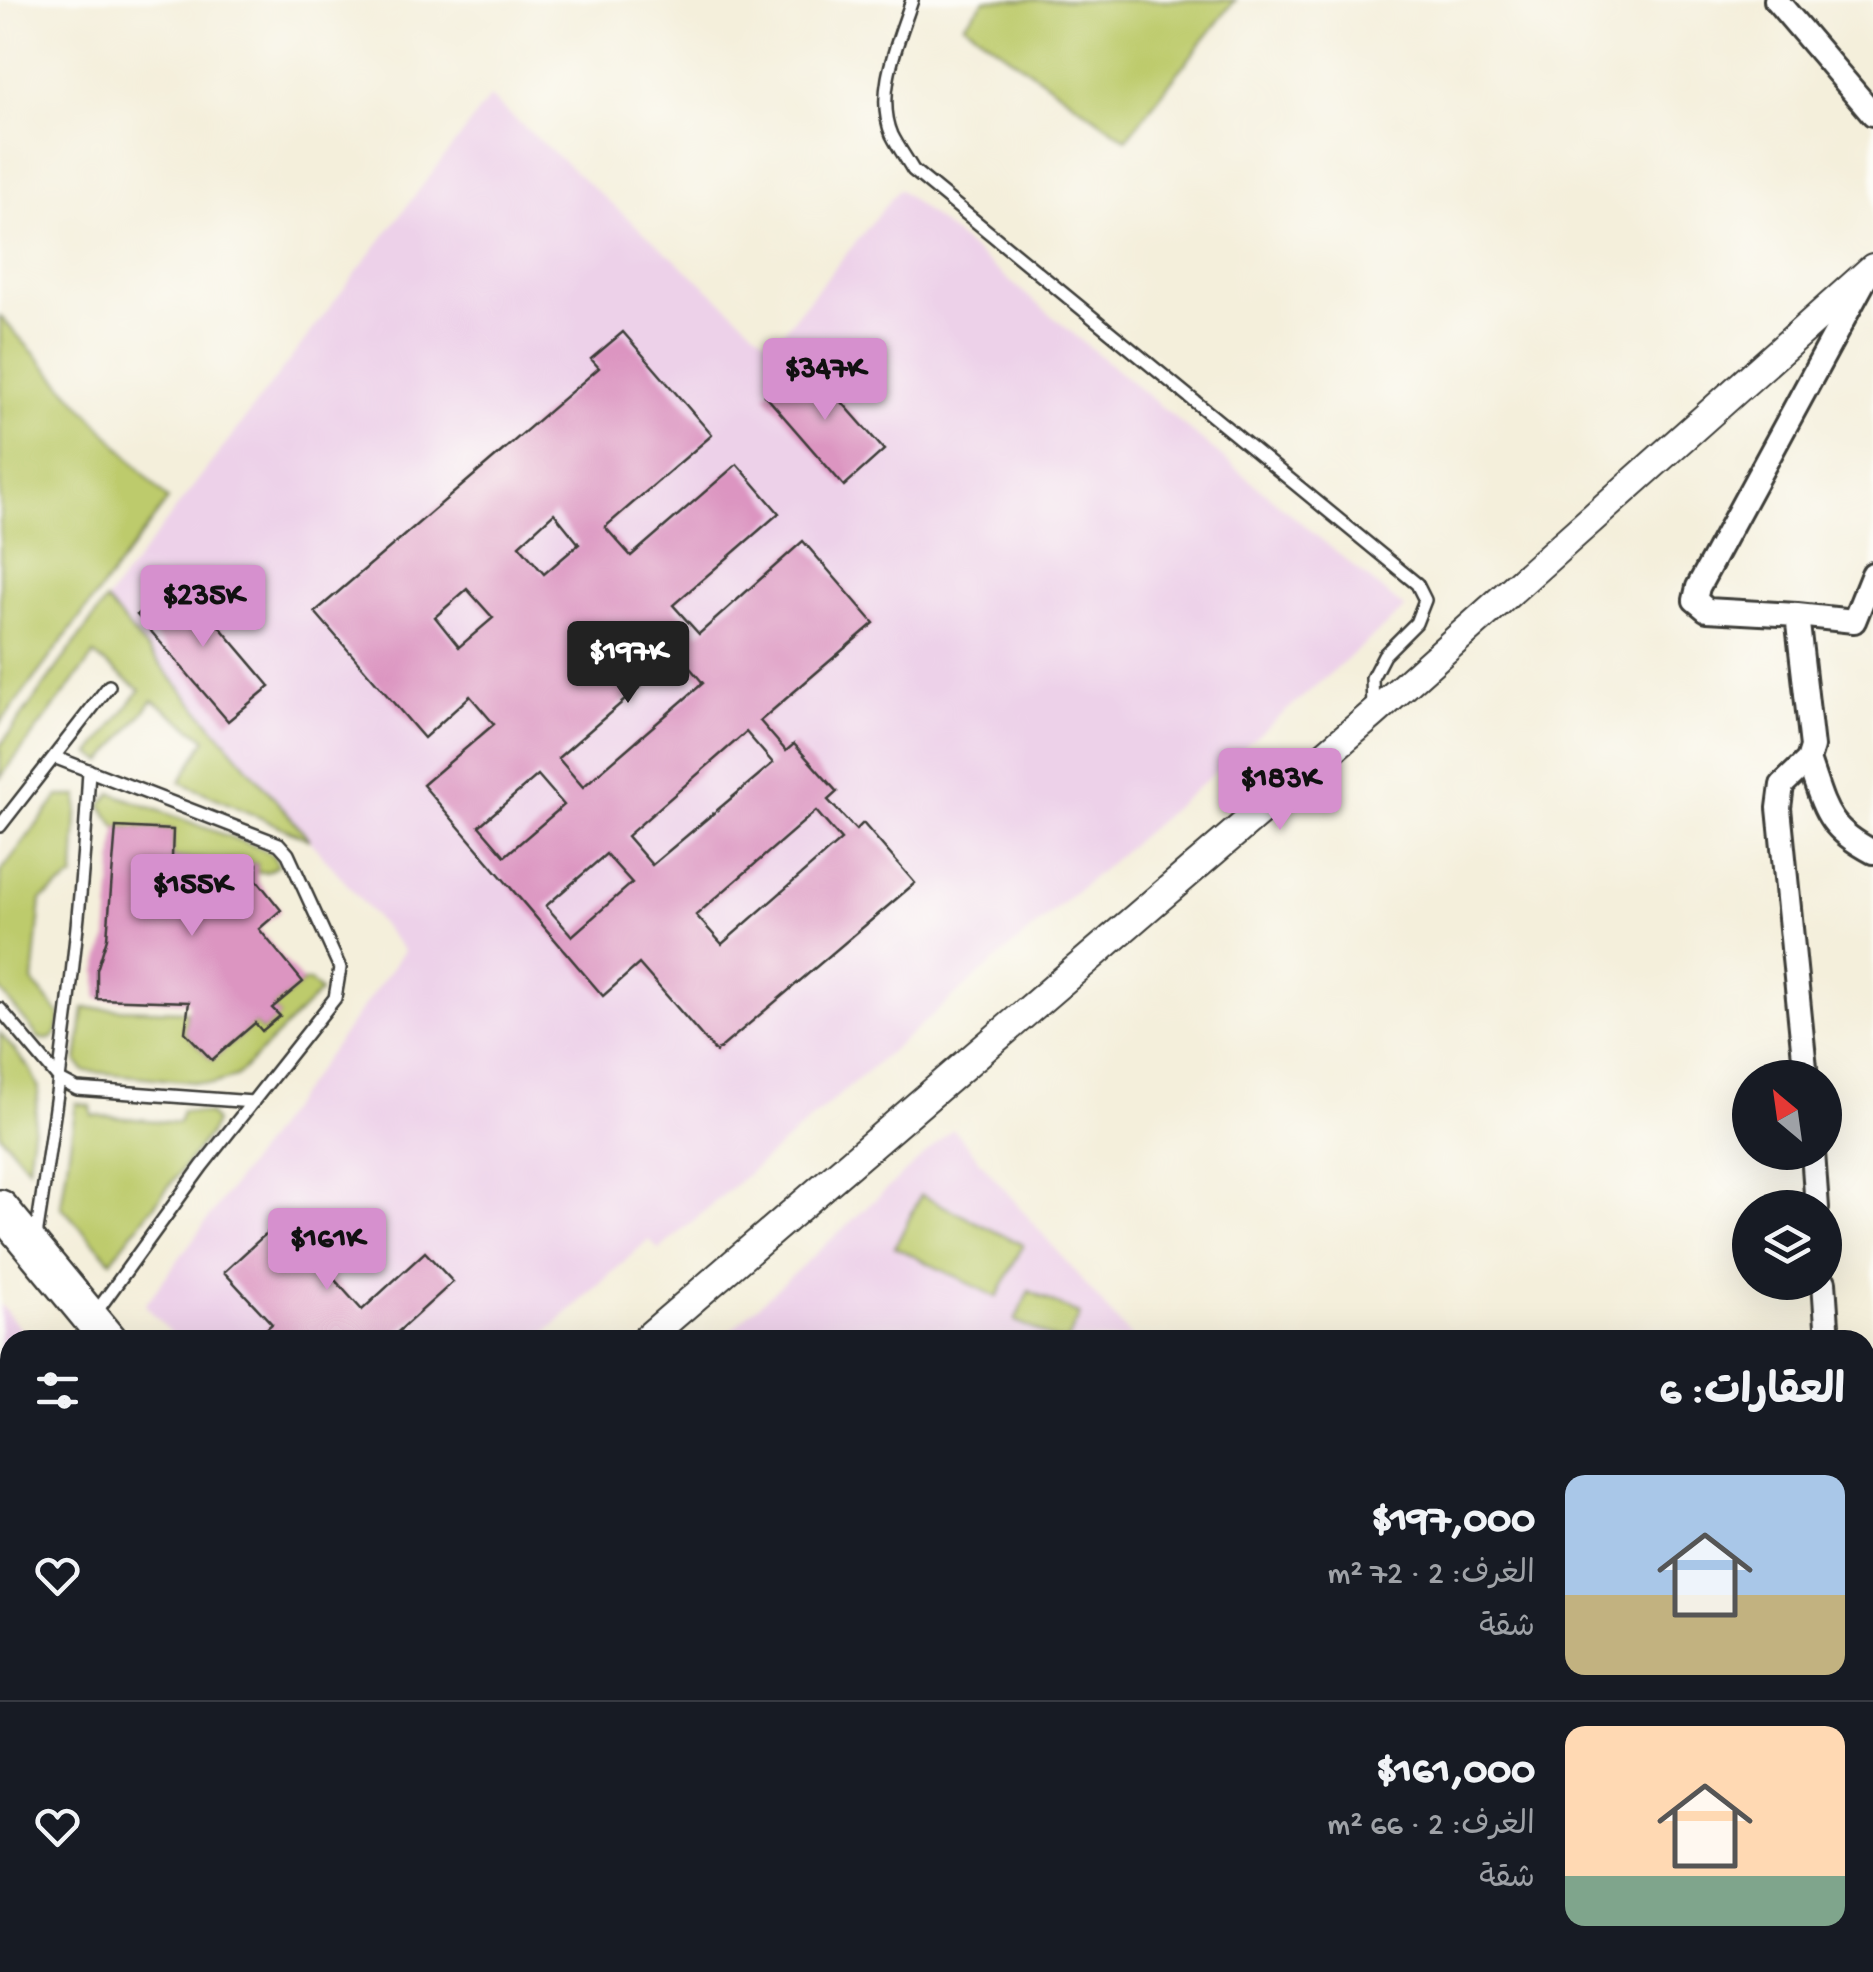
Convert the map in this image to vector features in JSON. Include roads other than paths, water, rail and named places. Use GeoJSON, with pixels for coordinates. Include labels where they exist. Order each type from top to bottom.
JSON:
{"type":"FeatureCollection","features":[{"type":"Feature","properties":{"kind":"main road"},"geometry":{"type":"LineString","coordinates":[[0,1208],[100,1329]]}},
{"type":"Feature","properties":{"kind":"street"},"geometry":{"type":"LineString","coordinates":[[1776,0],[1873,114]]}},
{"type":"Feature","properties":{"kind":"street"},"geometry":{"type":"LineString","coordinates":[[658,1330],[1374,714],[1872,272]]}},
{"type":"Feature","properties":{"kind":"street"},"geometry":{"type":"LineString","coordinates":[[1872,272],[1698,587],[1695,600],[1707,610],[1797,615],[1863,625],[1873,574]]}},
{"type":"Feature","properties":{"kind":"street"},"geometry":{"type":"LineString","coordinates":[[1797,615],[1812,747],[1808,760],[1782,785],[1779,808],[1804,1060]]}},
{"type":"Feature","properties":{"kind":"street"},"geometry":{"type":"LineString","coordinates":[[1808,760],[1833,823],[1847,839],[1873,852]]}},
{"type":"Feature","properties":{"kind":"street"},"geometry":{"type":"LineString","coordinates":[[1825,1300],[1827,1330]]}},
{"type":"Feature","properties":{"kind":"lane"},"geometry":{"type":"LineString","coordinates":[[912,0],[892,63],[886,102],[891,132],[913,170],[1417,584],[1425,600],[1416,623],[1384,656],[1372,678],[1374,714]]}},
{"type":"Feature","properties":{"kind":"lane"},"geometry":{"type":"LineString","coordinates":[[0,826],[109,686]]}},
{"type":"Feature","properties":{"kind":"lane"},"geometry":{"type":"LineString","coordinates":[[54,756],[269,838],[288,854],[340,968],[334,998],[253,1102],[100,1329]]}},
{"type":"Feature","properties":{"kind":"lane"},"geometry":{"type":"LineString","coordinates":[[35,1249],[83,880],[89,770]]}},
{"type":"Feature","properties":{"kind":"lane"},"geometry":{"type":"LineString","coordinates":[[0,1009],[60,1080],[77,1088],[253,1102]]}}]}
